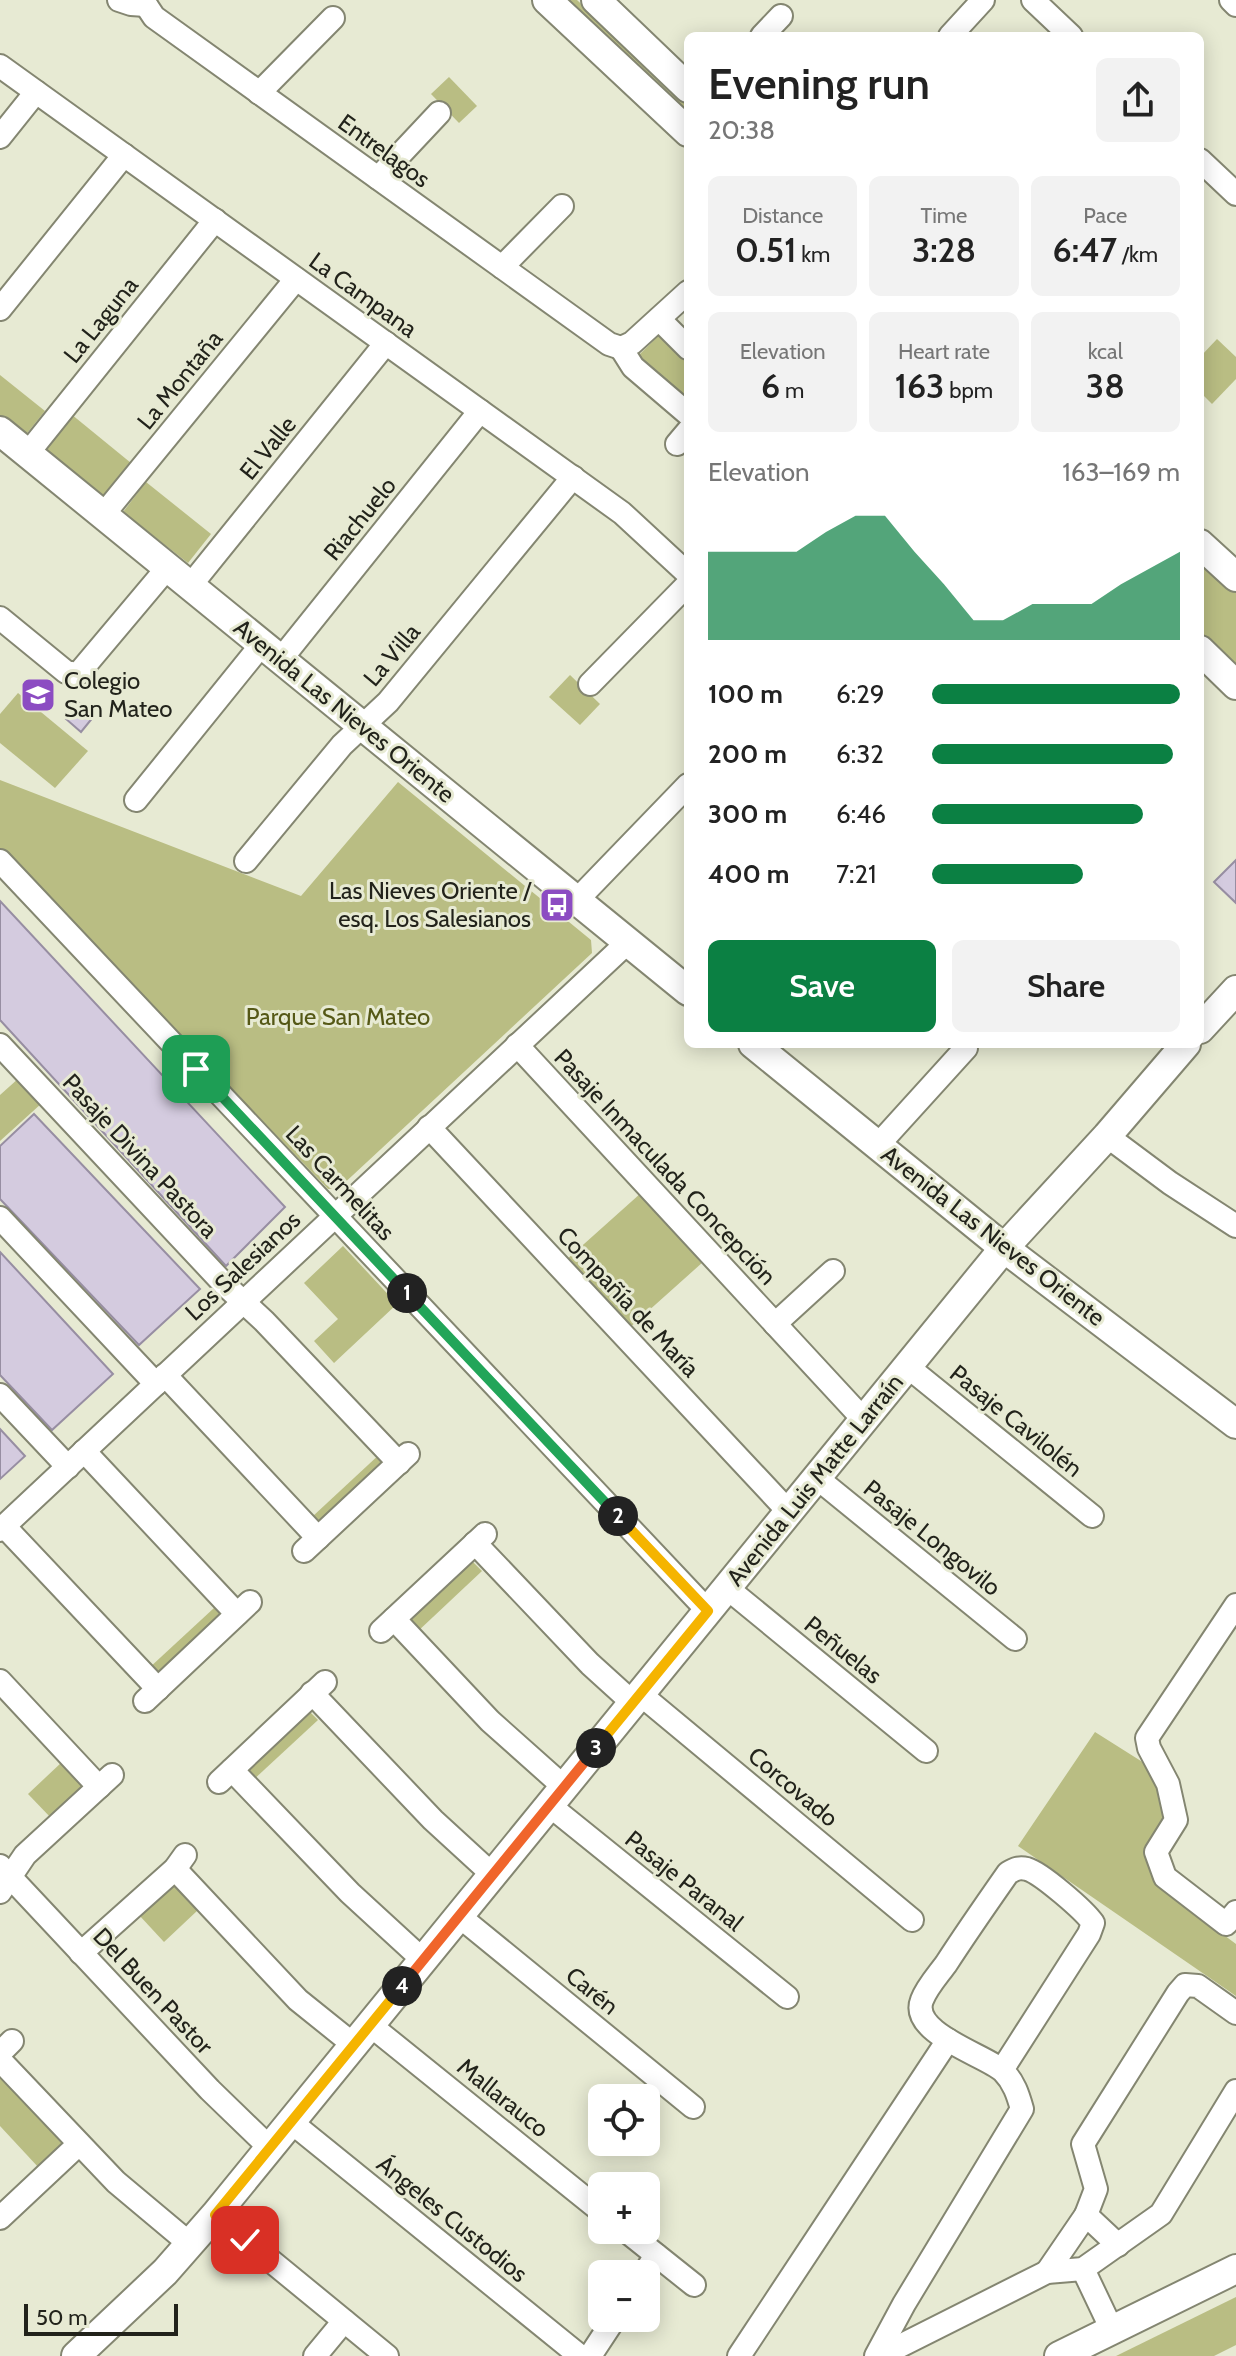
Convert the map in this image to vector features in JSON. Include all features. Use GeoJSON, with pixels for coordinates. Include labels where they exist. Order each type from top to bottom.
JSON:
{"type":"FeatureCollection","features":[{"type":"Feature","properties":{"kind":"street","name":"Entrelagos"},"geometry":{"type":"LineString","coordinates":[[119,0],[147,3],[150,14],[609,344],[621,348],[633,367],[684,411]]}},
{"type":"Feature","properties":{"kind":"street"},"geometry":{"type":"LineString","coordinates":[[547,0],[684,128]]}},
{"type":"Feature","properties":{"kind":"street"},"geometry":{"type":"LineString","coordinates":[[954,32],[983,0]]}},
{"type":"Feature","properties":{"kind":"street"},"geometry":{"type":"LineString","coordinates":[[1033,0],[1067,32]]}},
{"type":"Feature","properties":{"kind":"street"},"geometry":{"type":"LineString","coordinates":[[1231,0],[1236,5]]}},
{"type":"Feature","properties":{"kind":"street"},"geometry":{"type":"LineString","coordinates":[[599,1],[684,84]]}},
{"type":"Feature","properties":{"kind":"street"},"geometry":{"type":"LineString","coordinates":[[766,32],[781,16]]}},
{"type":"Feature","properties":{"kind":"street"},"geometry":{"type":"LineString","coordinates":[[259,93],[333,18]]}},
{"type":"Feature","properties":{"kind":"street","name":"La Campana"},"geometry":{"type":"LineString","coordinates":[[0,66],[573,477],[634,523],[684,570]]}},
{"type":"Feature","properties":{"kind":"street"},"geometry":{"type":"LineString","coordinates":[[0,137],[36,92]]}},
{"type":"Feature","properties":{"kind":"street"},"geometry":{"type":"LineString","coordinates":[[378,178],[439,113]]}},
{"type":"Feature","properties":{"kind":"street"},"geometry":{"type":"LineString","coordinates":[[0,309],[124,155]]}},
{"type":"Feature","properties":{"kind":"street"},"geometry":{"type":"LineString","coordinates":[[1204,164],[1236,194]]}},
{"type":"Feature","properties":{"kind":"street"},"geometry":{"type":"LineString","coordinates":[[502,267],[562,206]]}},
{"type":"Feature","properties":{"kind":"street","name":"La Laguna"},"geometry":{"type":"LineString","coordinates":[[28,453],[215,220]]}},
{"type":"Feature","properties":{"kind":"street","name":"La Montaña"},"geometry":{"type":"LineString","coordinates":[[103,515],[296,279]]}},
{"type":"Feature","properties":{"kind":"street"},"geometry":{"type":"LineString","coordinates":[[621,348],[632,343],[684,296]]}},
{"type":"Feature","properties":{"kind":"street"},"geometry":{"type":"LineString","coordinates":[[659,319],[684,344]]}},
{"type":"Feature","properties":{"kind":"street","name":"El Valle"},"geometry":{"type":"LineString","coordinates":[[190,586],[386,343]]}},
{"type":"Feature","properties":{"kind":"street","name":"Riachuelo"},"geometry":{"type":"LineString","coordinates":[[136,800],[271,652],[480,411]]}},
{"type":"Feature","properties":{"kind":"street","name":"Avenida Las Nieves Oriente"},"geometry":{"type":"LineString","coordinates":[[0,431],[684,988]]}},
{"type":"Feature","properties":{"kind":"street","name":"La Villa"},"geometry":{"type":"LineString","coordinates":[[246,861],[342,745],[388,702],[573,477]]}},
{"type":"Feature","properties":{"kind":"street"},"geometry":{"type":"LineString","coordinates":[[1204,547],[1232,566]]}},
{"type":"Feature","properties":{"kind":"street"},"geometry":{"type":"LineString","coordinates":[[0,618],[66,672],[74,675],[81,672],[168,567]]}},
{"type":"Feature","properties":{"kind":"street"},"geometry":{"type":"LineString","coordinates":[[590,684],[684,588]]}},
{"type":"Feature","properties":{"kind":"street"},"geometry":{"type":"LineString","coordinates":[[1204,654],[1236,685]]}},
{"type":"Feature","properties":{"kind":"street"},"geometry":{"type":"LineString","coordinates":[[577,900],[684,789]]}},
{"type":"Feature","properties":{"kind":"street","name":"Las Carmelitas"},"geometry":{"type":"LineString","coordinates":[[0,861],[708,1611]]}},
{"type":"Feature","properties":{"kind":"street","name":"Los Salesianos"},"geometry":{"type":"LineString","coordinates":[[2,1528],[628,942]]}},
{"type":"Feature","properties":{"kind":"street"},"geometry":{"type":"LineString","coordinates":[[1204,1025],[1236,990]]}},
{"type":"Feature","properties":{"kind":"street","name":"Pasaje Divina Pastora"},"geometry":{"type":"LineString","coordinates":[[0,1045],[225,1285],[404,1458],[311,1545],[160,1380]]}},
{"type":"Feature","properties":{"kind":"street","name":"Pasaje Inmaculada Concepción"},"geometry":{"type":"LineString","coordinates":[[517,1045],[864,1420]]}},
{"type":"Feature","properties":{"kind":"street","name":"Avenida Las Nieves Oriente"},"geometry":{"type":"LineString","coordinates":[[766,1048],[1004,1248],[1236,1424]]}},
{"type":"Feature","properties":{"kind":"street"},"geometry":{"type":"LineString","coordinates":[[878,1145],[966,1048]]}},
{"type":"Feature","properties":{"kind":"street","name":"Avenida Luis Matte Larraín"},"geometry":{"type":"LineString","coordinates":[[76,2356],[145,2292],[215,2215],[1004,1248],[1107,1136],[1177,1048]]}},
{"type":"Feature","properties":{"kind":"street","name":"Compañía de María"},"geometry":{"type":"LineString","coordinates":[[429,1127],[789,1512]]}},
{"type":"Feature","properties":{"kind":"street"},"geometry":{"type":"LineString","coordinates":[[1107,1136],[1170,1183],[1233,1220]]}},
{"type":"Feature","properties":{"kind":"street"},"geometry":{"type":"LineString","coordinates":[[0,1218],[160,1380]]}},
{"type":"Feature","properties":{"kind":"street","name":"Pasaje Inmaculada Concepción"},"geometry":{"type":"LineString","coordinates":[[775,1324],[833,1271]]}},
{"type":"Feature","properties":{"kind":"street","name":"Pasaje Cavilolén"},"geometry":{"type":"LineString","coordinates":[[908,1367],[1092,1516]]}},
{"type":"Feature","properties":{"kind":"street"},"geometry":{"type":"LineString","coordinates":[[0,1395],[244,1608],[152,1695],[2,1528]]}},
{"type":"Feature","properties":{"kind":"street","name":"Pasaje Longovilo"},"geometry":{"type":"LineString","coordinates":[[817,1478],[1015,1639]]}},
{"type":"Feature","properties":{"kind":"street","name":"Corcovado"},"geometry":{"type":"LineString","coordinates":[[388,1625],[481,1538],[582,1656],[912,1920]]}},
{"type":"Feature","properties":{"kind":"street","name":"Peñuelas"},"geometry":{"type":"LineString","coordinates":[[727,1588],[926,1751]]}},
{"type":"Feature","properties":{"kind":"street"},"geometry":{"type":"LineString","coordinates":[[1236,1605],[1147,1738],[1168,1784],[1176,1820],[1156,1852],[1165,1877],[1226,1924],[1236,1912]]}},
{"type":"Feature","properties":{"kind":"street","name":"Pasaje Paranal"},"geometry":{"type":"LineString","coordinates":[[388,1625],[498,1729],[557,1796],[787,1997]]}},
{"type":"Feature","properties":{"kind":"street"},"geometry":{"type":"LineString","coordinates":[[0,1681],[106,1781],[3,1878]]}},
{"type":"Feature","properties":{"kind":"street"},"geometry":{"type":"LineString","coordinates":[[423,1960],[226,1776],[319,1688],[418,1805],[493,1875]]}},
{"type":"Feature","properties":{"kind":"street","name":"Mallarauco"},"geometry":{"type":"LineString","coordinates":[[81,1953],[180,1862],[298,2000],[362,2035],[588,2202]]}},
{"type":"Feature","properties":{"kind":"street"},"geometry":{"type":"LineString","coordinates":[[878,2356],[904,2304],[1022,2109],[1015,2085],[1002,2070],[948,2040],[926,2023],[920,2011],[922,2000],[1008,1873],[1016,1868],[1030,1870],[1084,1911],[1093,1923],[1002,2070]]}},
{"type":"Feature","properties":{"kind":"street","name":"Del Buen Pastor"},"geometry":{"type":"LineString","coordinates":[[3,1878],[81,1953],[210,2090],[270,2148]]}},
{"type":"Feature","properties":{"kind":"street","name":"Carén"},"geometry":{"type":"LineString","coordinates":[[459,1916],[693,2107]]}},
{"type":"Feature","properties":{"kind":"street"},"geometry":{"type":"LineString","coordinates":[[1047,2272],[1086,2215],[1096,2189],[1083,2144],[1178,1993],[1185,1985],[1198,1986],[1236,2013]]}},
{"type":"Feature","properties":{"kind":"street"},"geometry":{"type":"LineString","coordinates":[[739,2356],[948,2040]]}},
{"type":"Feature","properties":{"kind":"street"},"geometry":{"type":"LineString","coordinates":[[4,2051],[79,2144],[116,2182],[190,2244]]}},
{"type":"Feature","properties":{"kind":"street"},"geometry":{"type":"LineString","coordinates":[[878,2356],[915,2345],[1047,2272],[1083,2269],[1161,2214],[1236,2091]]}},
{"type":"Feature","properties":{"kind":"street","name":"Ángeles Custodios"},"geometry":{"type":"LineString","coordinates":[[291,2122],[580,2356]]}},
{"type":"Feature","properties":{"kind":"street"},"geometry":{"type":"LineString","coordinates":[[0,2218],[79,2144]]}},
{"type":"Feature","properties":{"kind":"street"},"geometry":{"type":"LineString","coordinates":[[215,2215],[387,2356]]}},
{"type":"Feature","properties":{"kind":"street"},"geometry":{"type":"LineString","coordinates":[[1086,2215],[1118,2245]]}},
{"type":"Feature","properties":{"kind":"street"},"geometry":{"type":"LineString","coordinates":[[1083,2269],[1112,2330]]}},
{"type":"Feature","properties":{"kind":"street"},"geometry":{"type":"LineString","coordinates":[[1059,2356],[1236,2269]]}},
{"type":"Feature","properties":{"kind":"street"},"geometry":{"type":"LineString","coordinates":[[660,2270],[694,2285]]}},
{"type":"Feature","properties":{"kind":"street"},"geometry":{"type":"LineString","coordinates":[[904,2304],[915,2345]]}},
{"type":"Feature","properties":{"kind":"street"},"geometry":{"type":"LineString","coordinates":[[315,2356],[344,2321]]}},
{"type":"Feature","properties":{"kind":"street"},"geometry":{"type":"LineString","coordinates":[[590,2356],[606,2332]]}},
{"type":"Feature","properties":{"kind":"green space"},"geometry":{"type":"Polygon","coordinates":[[[563,0],[577,0],[684,101],[684,114],[563,0]]]}},
{"type":"Feature","properties":{"kind":"green space"},"geometry":{"type":"Polygon","coordinates":[[[449,77],[477,106],[459,123],[431,94],[449,77]]]}},
{"type":"Feature","properties":{"kind":"green space"},"geometry":{"type":"Polygon","coordinates":[[[662,332],[684,353],[684,400],[647,370],[638,356],[662,332]]]}},
{"type":"Feature","properties":{"kind":"green space"},"geometry":{"type":"Polygon","coordinates":[[[1217,339],[1236,357],[1236,379],[1212,404],[1204,396],[1204,353],[1217,339]]]}},
{"type":"Feature","properties":{"kind":"green space"},"geometry":{"type":"Polygon","coordinates":[[[0,375],[45,411],[24,437],[0,418],[0,375]]]}},
{"type":"Feature","properties":{"kind":"green space"},"geometry":{"type":"Polygon","coordinates":[[[71,414],[131,463],[103,497],[43,449],[71,414]]]}},
{"type":"Feature","properties":{"kind":"green space"},"geometry":{"type":"Polygon","coordinates":[[[146,482],[211,534],[188,563],[123,512],[146,482]]]}},
{"type":"Feature","properties":{"kind":"green space"},"geometry":{"type":"Polygon","coordinates":[[[1204,563],[1236,593],[1236,672],[1204,642],[1204,563]]]}},
{"type":"Feature","properties":{"kind":"green space"},"geometry":{"type":"Polygon","coordinates":[[[570,675],[600,704],[580,725],[549,697],[570,675]]]}},
{"type":"Feature","properties":{"kind":"green space"},"geometry":{"type":"Polygon","coordinates":[[[18,693],[88,751],[55,788],[0,743],[0,714],[18,693]]]}},
{"type":"Feature","properties":{"kind":"green space","name":"Parque San Mateo"},"geometry":{"type":"Polygon","coordinates":[[[0,780],[301,896],[398,782],[591,940],[592,953],[339,1188],[328,1189],[0,848],[0,780]]]}},
{"type":"Feature","properties":{"kind":"green space"},"geometry":{"type":"Polygon","coordinates":[[[19,1078],[42,1103],[0,1141],[0,1095],[19,1078]]]}},
{"type":"Feature","properties":{"kind":"green space"},"geometry":{"type":"Polygon","coordinates":[[[641,1193],[703,1262],[627,1330],[565,1261],[641,1193]]]}},
{"type":"Feature","properties":{"kind":"green space"},"geometry":{"type":"Polygon","coordinates":[[[343,1246],[397,1304],[334,1363],[314,1341],[338,1319],[304,1283],[343,1246]]]}},
{"type":"Feature","properties":{"kind":"green space"},"geometry":{"type":"Polygon","coordinates":[[[382,1452],[393,1463],[322,1528],[312,1517],[382,1452]]]}},
{"type":"Feature","properties":{"kind":"green space"},"geometry":{"type":"Polygon","coordinates":[[[471,1560],[482,1571],[416,1633],[405,1621],[471,1560]]]}},
{"type":"Feature","properties":{"kind":"green space"},"geometry":{"type":"Polygon","coordinates":[[[214,1608],[224,1619],[159,1681],[148,1669],[214,1608]]]}},
{"type":"Feature","properties":{"kind":"green space"},"geometry":{"type":"Polygon","coordinates":[[[307,1709],[318,1720],[252,1781],[242,1770],[307,1709]]]}},
{"type":"Feature","properties":{"kind":"green space"},"geometry":{"type":"Polygon","coordinates":[[[1095,1732],[1152,1768],[1169,1818],[1147,1854],[1151,1874],[1162,1889],[1236,1944],[1236,1996],[1018,1846],[1095,1732]]]}},
{"type":"Feature","properties":{"kind":"green space"},"geometry":{"type":"Polygon","coordinates":[[[62,1762],[87,1788],[53,1820],[28,1794],[62,1762]]]}},
{"type":"Feature","properties":{"kind":"green space"},"geometry":{"type":"Polygon","coordinates":[[[173,1884],[198,1910],[164,1942],[139,1915],[173,1884]]]}},
{"type":"Feature","properties":{"kind":"green space"},"geometry":{"type":"Polygon","coordinates":[[[0,2075],[65,2143],[39,2168],[0,2126],[0,2075]]]}},
{"type":"Feature","properties":{"kind":"green space"},"geometry":{"type":"Polygon","coordinates":[[[1236,2297],[1236,2345],[1214,2356],[1116,2356],[1236,2297]]]}},
{"type":"Feature","properties":{"kind":"building"},"geometry":{"type":"Polygon","coordinates":[[[79,703],[94,716],[81,732],[66,719],[79,703]]]}},
{"type":"Feature","properties":{"kind":"building"},"geometry":{"type":"Polygon","coordinates":[[[1236,860],[1236,903],[1214,882],[1236,860]]]}},
{"type":"Feature","properties":{"kind":"building"},"geometry":{"type":"Polygon","coordinates":[[[0,901],[285,1207],[226,1266],[0,1020],[0,901]]]}},
{"type":"Feature","properties":{"kind":"building"},"geometry":{"type":"Polygon","coordinates":[[[34,1114],[200,1289],[139,1345],[0,1199],[0,1146],[34,1114]]]}},
{"type":"Feature","properties":{"kind":"building"},"geometry":{"type":"Polygon","coordinates":[[[0,1252],[113,1374],[52,1430],[0,1375],[0,1252]]]}},
{"type":"Feature","properties":{"kind":"building"},"geometry":{"type":"Polygon","coordinates":[[[0,1429],[25,1456],[0,1479],[0,1429]]]}},
{"type":"Feature","properties":{"kind":"place","name":"Colegio San Mateo"},"geometry":{"type":"Point","coordinates":[38,695]}},
{"type":"Feature","properties":{"kind":"place","name":"Las Nieves Oriente / esq. Los Salesianos"},"geometry":{"type":"Point","coordinates":[557,905]}},
{"type":"Feature","properties":{"kind":"route"},"geometry":{"type":"LineString","coordinates":[[196,1069],[708,1611],[215,2215],[245,2240]]}}]}
